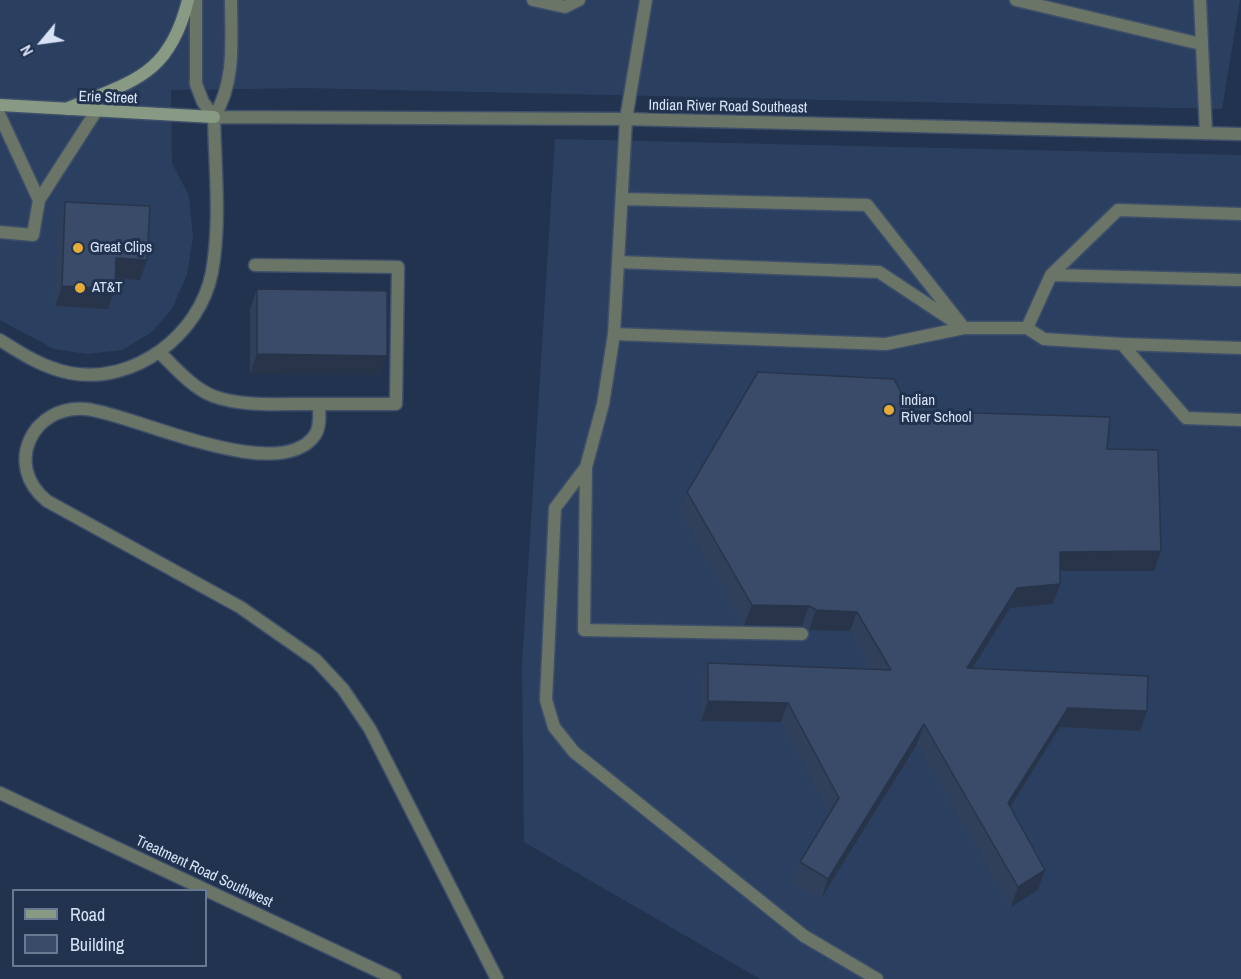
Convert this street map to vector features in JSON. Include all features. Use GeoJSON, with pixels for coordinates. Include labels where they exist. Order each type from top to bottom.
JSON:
{"type":"FeatureCollection","features":[{"type":"Feature","properties":{"kind":"street"},"geometry":{"type":"LineString","coordinates":[[62,111],[123,84],[153,67],[175,42],[189,0]]}},
{"type":"Feature","properties":{"kind":"street"},"geometry":{"type":"LineString","coordinates":[[0,340],[48,368],[71,374],[118,370],[159,352],[174,340],[198,309],[212,274],[216,208],[214,117],[203,102],[196,84],[196,0]]}},
{"type":"Feature","properties":{"kind":"street"},"geometry":{"type":"LineString","coordinates":[[214,117],[222,106],[230,79],[231,0]]}},
{"type":"Feature","properties":{"kind":"street"},"geometry":{"type":"LineString","coordinates":[[533,0],[565,7],[579,0]]}},
{"type":"Feature","properties":{"kind":"street"},"geometry":{"type":"LineString","coordinates":[[646,0],[626,119],[614,334],[603,404],[586,466],[585,630],[802,634]]}},
{"type":"Feature","properties":{"kind":"street"},"geometry":{"type":"LineString","coordinates":[[1016,0],[1201,44]]}},
{"type":"Feature","properties":{"kind":"street"},"geometry":{"type":"LineString","coordinates":[[1200,0],[1206,133]]}},
{"type":"Feature","properties":{"kind":"street","name":"Erie Street"},"geometry":{"type":"LineString","coordinates":[[0,105],[62,111],[214,117]]}},
{"type":"Feature","properties":{"kind":"street"},"geometry":{"type":"LineString","coordinates":[[0,232],[33,235],[39,200],[95,112]]}},
{"type":"Feature","properties":{"kind":"street"},"geometry":{"type":"LineString","coordinates":[[0,116],[39,200]]}},
{"type":"Feature","properties":{"kind":"street","name":"Indian River Road Southeast"},"geometry":{"type":"LineString","coordinates":[[214,117],[626,119],[1241,134]]}},
{"type":"Feature","properties":{"kind":"street"},"geometry":{"type":"LineString","coordinates":[[623,199],[867,205],[964,328]]}},
{"type":"Feature","properties":{"kind":"street"},"geometry":{"type":"LineString","coordinates":[[1026,328],[1051,275],[1118,210],[1241,214]]}},
{"type":"Feature","properties":{"kind":"street"},"geometry":{"type":"LineString","coordinates":[[618,262],[879,272],[964,328]]}},
{"type":"Feature","properties":{"kind":"street"},"geometry":{"type":"LineString","coordinates":[[159,352],[193,384],[213,395],[239,402],[396,404],[398,267],[255,265]]}},
{"type":"Feature","properties":{"kind":"street"},"geometry":{"type":"LineString","coordinates":[[1051,275],[1241,280]]}},
{"type":"Feature","properties":{"kind":"street"},"geometry":{"type":"LineString","coordinates":[[614,334],[886,344],[964,328],[1026,328],[1044,339],[1241,348]]}},
{"type":"Feature","properties":{"kind":"street"},"geometry":{"type":"LineString","coordinates":[[1122,344],[1186,418],[1241,420]]}},
{"type":"Feature","properties":{"kind":"street"},"geometry":{"type":"LineString","coordinates":[[319,404],[319,425],[314,436],[299,448],[276,452],[253,452],[202,445],[100,412],[72,410],[52,417],[36,429],[26,453],[26,470],[33,487],[47,501],[240,607],[315,660],[343,689],[370,729],[496,979]]}},
{"type":"Feature","properties":{"kind":"street"},"geometry":{"type":"LineString","coordinates":[[586,466],[555,508],[546,700],[554,727],[574,752],[804,936],[877,979]]}},
{"type":"Feature","properties":{"kind":"street","name":"Treatment Road Southwest"},"geometry":{"type":"LineString","coordinates":[[0,793],[204,889]]}},
{"type":"Feature","properties":{"kind":"street","name":"Treatment Road Southwest"},"geometry":{"type":"LineString","coordinates":[[207,890],[395,979]]}},
{"type":"Feature","properties":{"kind":"shaded area"},"geometry":{"type":"Polygon","coordinates":[[[0,0],[1240,0],[1222,109],[306,88],[171,90],[172,163],[189,196],[193,237],[187,274],[172,309],[152,332],[122,350],[87,354],[54,349],[0,320],[0,0]]]}},
{"type":"Feature","properties":{"kind":"shaded area","name":"Indian River School"},"geometry":{"type":"Polygon","coordinates":[[[555,139],[1241,155],[1241,979],[760,979],[524,842],[522,665],[555,139]]]}},
{"type":"Feature","properties":{"kind":"building"},"geometry":{"type":"Polygon","coordinates":[[[65,202],[150,206],[147,260],[116,258],[115,289],[62,286],[65,202]]]}},
{"type":"Feature","properties":{"kind":"building"},"geometry":{"type":"Polygon","coordinates":[[[257,289],[387,291],[387,356],[257,354],[257,289]]]}},
{"type":"Feature","properties":{"kind":"building"},"geometry":{"type":"Polygon","coordinates":[[[758,372],[894,379],[911,411],[1110,417],[1107,449],[1158,450],[1161,551],[1060,552],[1060,584],[1017,588],[967,668],[1148,676],[1147,711],[1068,708],[1008,803],[1045,870],[1018,887],[924,724],[828,879],[800,862],[839,798],[788,703],[708,701],[708,663],[891,670],[857,612],[816,610],[809,606],[752,605],[687,492],[758,372]]]}},
{"type":"Feature","properties":{"kind":"place","name":"Great Clips"},"geometry":{"type":"Point","coordinates":[78,248]}},
{"type":"Feature","properties":{"kind":"place","name":"AT&T"},"geometry":{"type":"Point","coordinates":[80,288]}},
{"type":"Feature","properties":{"kind":"place","name":"Indian River School"},"geometry":{"type":"Point","coordinates":[889,410]}}]}
